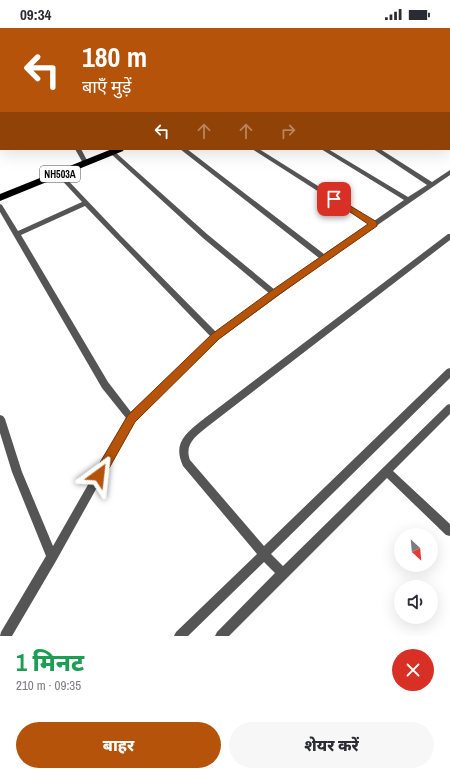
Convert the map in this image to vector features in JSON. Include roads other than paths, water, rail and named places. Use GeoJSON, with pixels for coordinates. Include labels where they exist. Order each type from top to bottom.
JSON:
{"type":"FeatureCollection","features":[{"type":"Feature","properties":{"kind":"highway","name":"NH503A"},"geometry":{"type":"LineString","coordinates":[[0,198],[116,151]]}},
{"type":"Feature","properties":{"kind":"street"},"geometry":{"type":"LineString","coordinates":[[79,150],[86,164]]}},
{"type":"Feature","properties":{"kind":"street"},"geometry":{"type":"LineString","coordinates":[[184,150],[324,258]]}},
{"type":"Feature","properties":{"kind":"street"},"geometry":{"type":"LineString","coordinates":[[258,150],[374,224]]}},
{"type":"Feature","properties":{"kind":"street"},"geometry":{"type":"LineString","coordinates":[[326,150],[408,200]]}},
{"type":"Feature","properties":{"kind":"street"},"geometry":{"type":"LineString","coordinates":[[378,150],[431,184]]}},
{"type":"Feature","properties":{"kind":"street"},"geometry":{"type":"LineString","coordinates":[[116,151],[205,236],[274,293]]}},
{"type":"Feature","properties":{"kind":"street"},"geometry":{"type":"LineString","coordinates":[[5,636],[131,418],[216,337],[274,293],[450,172]]}},
{"type":"Feature","properties":{"kind":"street"},"geometry":{"type":"LineString","coordinates":[[59,174],[216,337]]}},
{"type":"Feature","properties":{"kind":"street"},"geometry":{"type":"LineString","coordinates":[[16,234],[86,203]]}},
{"type":"Feature","properties":{"kind":"street"},"geometry":{"type":"LineString","coordinates":[[0,206],[105,385],[131,418]]}},
{"type":"Feature","properties":{"kind":"street"},"geometry":{"type":"LineString","coordinates":[[282,573],[186,463],[182,454],[183,446],[187,439],[204,424],[450,236]]}},
{"type":"Feature","properties":{"kind":"street"},"geometry":{"type":"LineString","coordinates":[[180,636],[450,372]]}},
{"type":"Feature","properties":{"kind":"street"},"geometry":{"type":"LineString","coordinates":[[221,636],[282,573],[387,472],[450,408]]}},
{"type":"Feature","properties":{"kind":"street"},"geometry":{"type":"LineString","coordinates":[[0,419],[18,472],[52,557]]}},
{"type":"Feature","properties":{"kind":"street"},"geometry":{"type":"LineString","coordinates":[[387,472],[450,531]]}}]}
